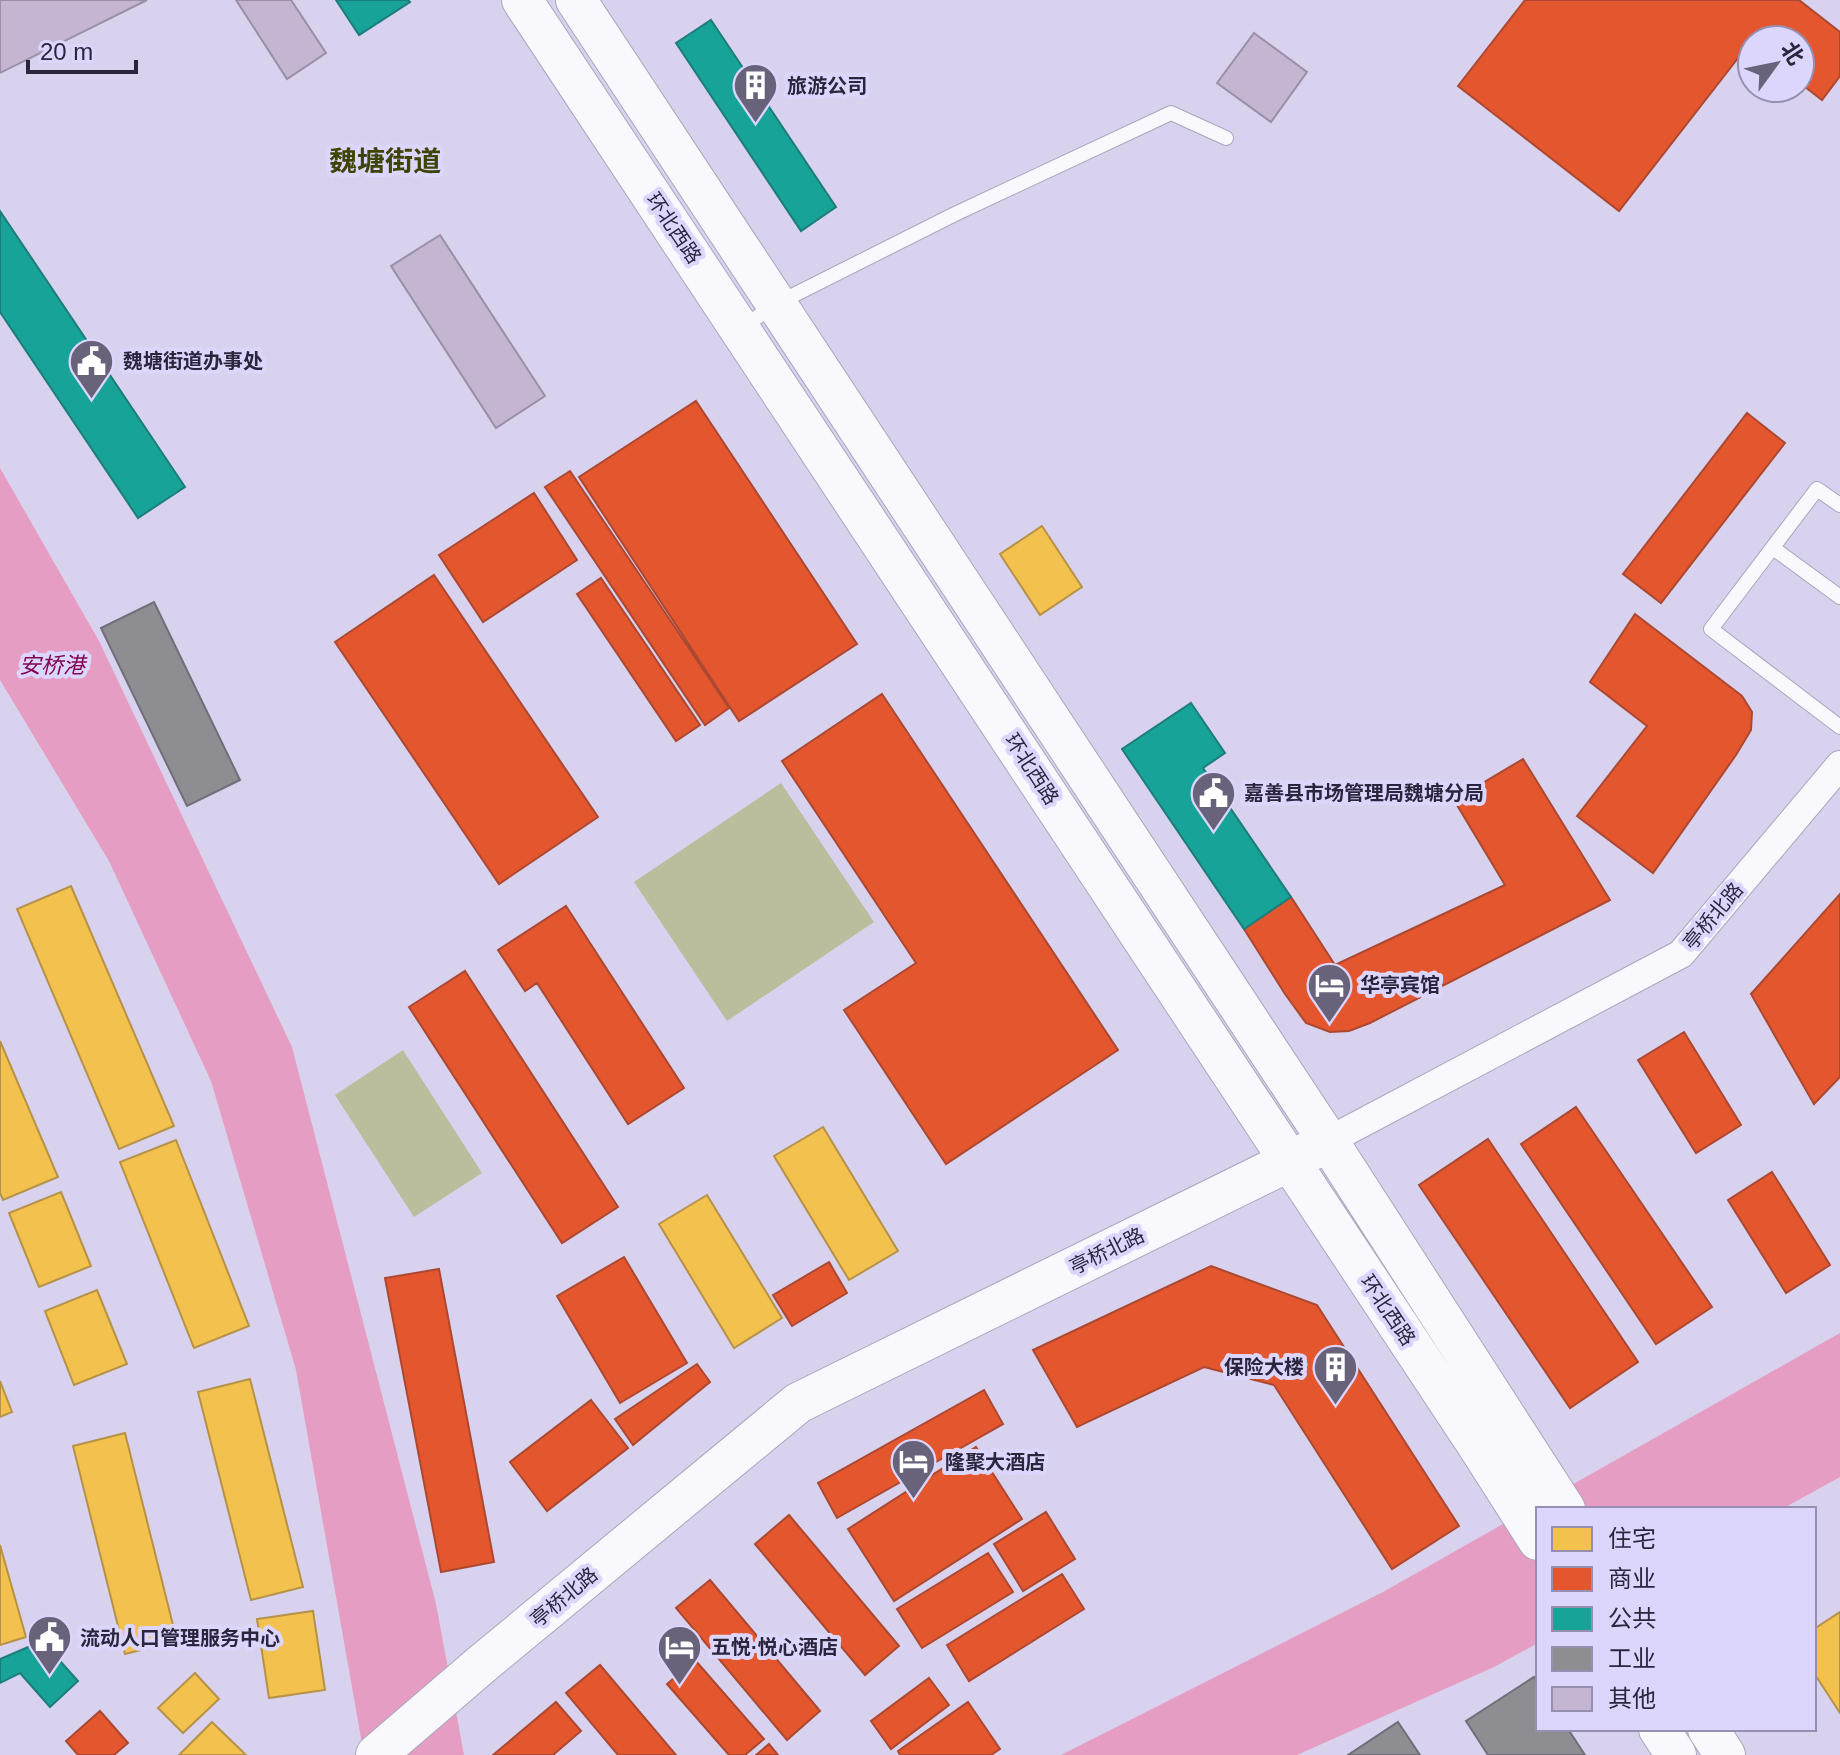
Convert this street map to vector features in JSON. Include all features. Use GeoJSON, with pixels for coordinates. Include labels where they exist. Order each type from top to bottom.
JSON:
{"type":"FeatureCollection","features":[{"type":"Feature","properties":{"kind":"street","name":"环北西路"},"geometry":{"type":"LineString","coordinates":[[522,0],[1536,1537]]}},
{"type":"Feature","properties":{"kind":"street","name":"环北西路"},"geometry":{"type":"LineString","coordinates":[[576,0],[1328,1141],[1564,1507]]}},
{"type":"Feature","properties":{"kind":"street","name":"亭桥北路"},"geometry":{"type":"LineString","coordinates":[[376,1755],[798,1403],[1290,1161],[1681,954],[1840,765]]}},
{"type":"Feature","properties":{"kind":"street"},"geometry":{"type":"LineString","coordinates":[[1660,1731],[1676,1755]]}},
{"type":"Feature","properties":{"kind":"street"},"geometry":{"type":"LineString","coordinates":[[1709,1731],[1725,1755]]}},
{"type":"Feature","properties":{"kind":"lane"},"geometry":{"type":"LineString","coordinates":[[741,328],[776,304],[955,214],[1171,113],[1226,138]]}},
{"type":"Feature","properties":{"kind":"lane"},"geometry":{"type":"LineString","coordinates":[[1840,505],[1817,489],[1711,629],[1840,727]]}},
{"type":"Feature","properties":{"kind":"lane"},"geometry":{"type":"LineString","coordinates":[[1773,548],[1840,597]]}},
{"type":"Feature","properties":{"kind":"green space"},"geometry":{"type":"Polygon","coordinates":[[[781,783],[874,922],[727,1021],[634,882],[781,783]]]}},
{"type":"Feature","properties":{"kind":"green space"},"geometry":{"type":"Polygon","coordinates":[[[403,1050],[482,1173],[414,1217],[335,1095],[403,1050]]]}},
{"type":"Feature","properties":{"kind":"water","name":"安桥港"},"geometry":{"type":"Polygon","coordinates":[[[0,468],[99,641],[292,1047],[436,1604],[464,1755],[364,1755],[296,1370],[211,1081],[109,861],[0,680],[0,468]]]}},
{"type":"Feature","properties":{"kind":"water"},"geometry":{"type":"Polygon","coordinates":[[[1840,1333],[1840,1477],[1786,1507],[1536,1507],[1536,1644],[1494,1667],[1297,1755],[1061,1755],[1383,1592],[1840,1333]]]}},
{"type":"Feature","properties":{"kind":"building: 住宅"},"geometry":{"type":"Polygon","coordinates":[[[1042,526],[1082,587],[1040,615],[1000,554],[1042,526]]]}},
{"type":"Feature","properties":{"kind":"building: 住宅"},"geometry":{"type":"Polygon","coordinates":[[[71,886],[174,1126],[119,1149],[17,909],[71,886]]]}},
{"type":"Feature","properties":{"kind":"building: 住宅"},"geometry":{"type":"Polygon","coordinates":[[[0,1041],[58,1177],[3,1200],[0,1193],[0,1041]]]}},
{"type":"Feature","properties":{"kind":"building: 住宅"},"geometry":{"type":"Polygon","coordinates":[[[823,1127],[898,1251],[849,1280],[774,1156],[823,1127]]]}},
{"type":"Feature","properties":{"kind":"building: 住宅"},"geometry":{"type":"Polygon","coordinates":[[[176,1140],[249,1326],[194,1348],[120,1162],[176,1140]]]}},
{"type":"Feature","properties":{"kind":"building: 住宅"},"geometry":{"type":"Polygon","coordinates":[[[61,1192],[91,1266],[39,1287],[9,1213],[61,1192]]]}},
{"type":"Feature","properties":{"kind":"building: 住宅"},"geometry":{"type":"Polygon","coordinates":[[[707,1195],[782,1318],[734,1348],[659,1224],[707,1195]]]}},
{"type":"Feature","properties":{"kind":"building: 住宅"},"geometry":{"type":"Polygon","coordinates":[[[97,1290],[127,1364],[74,1385],[45,1311],[97,1290]]]}},
{"type":"Feature","properties":{"kind":"building: 住宅"},"geometry":{"type":"Polygon","coordinates":[[[250,1379],[303,1587],[251,1600],[198,1392],[250,1379]]]}},
{"type":"Feature","properties":{"kind":"building: 住宅"},"geometry":{"type":"Polygon","coordinates":[[[0,1381],[12,1412],[0,1417],[0,1381]]]}},
{"type":"Feature","properties":{"kind":"building: 住宅"},"geometry":{"type":"Polygon","coordinates":[[[125,1433],[177,1641],[125,1654],[73,1446],[125,1433]]]}},
{"type":"Feature","properties":{"kind":"building: 住宅"},"geometry":{"type":"Polygon","coordinates":[[[0,1545],[26,1637],[0,1645],[0,1545]]]}},
{"type":"Feature","properties":{"kind":"building: 住宅"},"geometry":{"type":"Polygon","coordinates":[[[313,1611],[325,1690],[269,1698],[257,1619],[313,1611]]]}},
{"type":"Feature","properties":{"kind":"building: 住宅"},"geometry":{"type":"Polygon","coordinates":[[[1840,1612],[1840,1713],[1816,1676],[1816,1628],[1840,1612]]]}},
{"type":"Feature","properties":{"kind":"building: 住宅"},"geometry":{"type":"Polygon","coordinates":[[[195,1673],[219,1699],[183,1733],[158,1708],[195,1673]]]}},
{"type":"Feature","properties":{"kind":"building: 住宅"},"geometry":{"type":"Polygon","coordinates":[[[212,1722],[246,1755],[179,1755],[212,1722]]]}},
{"type":"Feature","properties":{"kind":"building: 商业"},"geometry":{"type":"Polygon","coordinates":[[[1525,0],[1799,0],[1840,32],[1840,76],[1822,100],[1816,95],[1816,24],[1736,24],[1736,61],[1619,211],[1458,86],[1525,0]]]}},
{"type":"Feature","properties":{"kind":"building: 商业"},"geometry":{"type":"Polygon","coordinates":[[[696,401],[857,644],[739,721],[579,477],[696,401]]]}},
{"type":"Feature","properties":{"kind":"building: 商业"},"geometry":{"type":"Polygon","coordinates":[[[1747,413],[1785,443],[1661,603],[1623,574],[1747,413]]]}},
{"type":"Feature","properties":{"kind":"building: 商业"},"geometry":{"type":"Polygon","coordinates":[[[570,471],[729,708],[705,725],[545,487],[570,471]]]}},
{"type":"Feature","properties":{"kind":"building: 商业"},"geometry":{"type":"Polygon","coordinates":[[[534,493],[577,560],[483,622],[439,555],[534,493]]]}},
{"type":"Feature","properties":{"kind":"building: 商业"},"geometry":{"type":"Polygon","coordinates":[[[434,575],[598,817],[499,884],[335,642],[434,575]]]}},
{"type":"Feature","properties":{"kind":"building: 商业"},"geometry":{"type":"Polygon","coordinates":[[[601,578],[700,725],[676,741],[577,594],[601,578]]]}},
{"type":"Feature","properties":{"kind":"building: 商业"},"geometry":{"type":"Polygon","coordinates":[[[1635,614],[1742,696],[1752,712],[1751,730],[1736,755],[1653,873],[1577,816],[1647,726],[1590,682],[1635,614]]]}},
{"type":"Feature","properties":{"kind":"building: 商业"},"geometry":{"type":"Polygon","coordinates":[[[882,694],[1118,1050],[946,1164],[844,1010],[916,963],[782,761],[882,694]]]}},
{"type":"Feature","properties":{"kind":"building: 商业"},"geometry":{"type":"Polygon","coordinates":[[[1523,759],[1610,900],[1370,1023],[1349,1031],[1330,1032],[1306,1023],[1244,929],[1291,897],[1335,965],[1505,885],[1454,800],[1523,759]]]}},
{"type":"Feature","properties":{"kind":"building: 商业"},"geometry":{"type":"Polygon","coordinates":[[[1840,894],[1840,1077],[1814,1104],[1751,994],[1840,894]]]}},
{"type":"Feature","properties":{"kind":"building: 商业"},"geometry":{"type":"Polygon","coordinates":[[[566,906],[684,1088],[628,1124],[537,983],[525,991],[498,950],[566,906]]]}},
{"type":"Feature","properties":{"kind":"building: 商业"},"geometry":{"type":"Polygon","coordinates":[[[465,971],[618,1207],[562,1243],[409,1007],[465,971]]]}},
{"type":"Feature","properties":{"kind":"building: 商业"},"geometry":{"type":"Polygon","coordinates":[[[1684,1032],[1741,1125],[1696,1153],[1638,1060],[1684,1032]]]}},
{"type":"Feature","properties":{"kind":"building: 商业"},"geometry":{"type":"Polygon","coordinates":[[[1576,1107],[1712,1307],[1656,1344],[1521,1144],[1576,1107]]]}},
{"type":"Feature","properties":{"kind":"building: 商业"},"geometry":{"type":"Polygon","coordinates":[[[1488,1139],[1638,1362],[1570,1408],[1419,1185],[1488,1139]]]}},
{"type":"Feature","properties":{"kind":"building: 商业"},"geometry":{"type":"Polygon","coordinates":[[[1772,1172],[1830,1265],[1786,1293],[1728,1200],[1772,1172]]]}},
{"type":"Feature","properties":{"kind":"building: 商业"},"geometry":{"type":"Polygon","coordinates":[[[624,1257],[687,1363],[620,1403],[557,1296],[624,1257]]]}},
{"type":"Feature","properties":{"kind":"building: 商业"},"geometry":{"type":"Polygon","coordinates":[[[829,1262],[847,1293],[792,1326],[773,1295],[829,1262]]]}},
{"type":"Feature","properties":{"kind":"building: 商业","name":"保险大楼"},"geometry":{"type":"Polygon","coordinates":[[[1211,1266],[1317,1305],[1459,1526],[1392,1569],[1274,1385],[1204,1367],[1077,1427],[1033,1350],[1211,1266]]]}},
{"type":"Feature","properties":{"kind":"building: 商业"},"geometry":{"type":"Polygon","coordinates":[[[439,1269],[494,1562],[441,1572],[385,1278],[439,1269]]]}},
{"type":"Feature","properties":{"kind":"building: 商业"},"geometry":{"type":"Polygon","coordinates":[[[697,1364],[710,1382],[633,1445],[615,1419],[697,1364]]]}},
{"type":"Feature","properties":{"kind":"building: 商业"},"geometry":{"type":"Polygon","coordinates":[[[984,1390],[1003,1424],[837,1518],[818,1483],[984,1390]]]}},
{"type":"Feature","properties":{"kind":"building: 商业"},"geometry":{"type":"Polygon","coordinates":[[[591,1400],[628,1448],[547,1511],[510,1462],[591,1400]]]}},
{"type":"Feature","properties":{"kind":"building: 商业"},"geometry":{"type":"Polygon","coordinates":[[[976,1447],[1022,1519],[894,1601],[848,1529],[976,1447]]]}},
{"type":"Feature","properties":{"kind":"building: 商业"},"geometry":{"type":"Polygon","coordinates":[[[1046,1512],[1075,1559],[1023,1591],[994,1544],[1046,1512]]]}},
{"type":"Feature","properties":{"kind":"building: 商业"},"geometry":{"type":"Polygon","coordinates":[[[789,1515],[899,1646],[865,1675],[755,1544],[789,1515]]]}},
{"type":"Feature","properties":{"kind":"building: 商业"},"geometry":{"type":"Polygon","coordinates":[[[988,1553],[1013,1592],[922,1648],[897,1609],[988,1553]]]}},
{"type":"Feature","properties":{"kind":"building: 商业"},"geometry":{"type":"Polygon","coordinates":[[[1062,1574],[1084,1609],[969,1681],[947,1645],[1062,1574]]]}},
{"type":"Feature","properties":{"kind":"building: 商业"},"geometry":{"type":"Polygon","coordinates":[[[710,1580],[820,1711],[787,1740],[676,1608],[710,1580]]]}},
{"type":"Feature","properties":{"kind":"building: 商业"},"geometry":{"type":"Polygon","coordinates":[[[695,1660],[764,1739],[745,1755],[729,1755],[667,1684],[695,1660]]]}},
{"type":"Feature","properties":{"kind":"building: 商业"},"geometry":{"type":"Polygon","coordinates":[[[600,1665],[676,1755],[618,1755],[566,1693],[600,1665]]]}},
{"type":"Feature","properties":{"kind":"building: 商业"},"geometry":{"type":"Polygon","coordinates":[[[929,1678],[949,1705],[891,1749],[871,1721],[929,1678]]]}},
{"type":"Feature","properties":{"kind":"building: 商业"},"geometry":{"type":"Polygon","coordinates":[[[556,1702],[581,1731],[553,1755],[493,1755],[556,1702]]]}},
{"type":"Feature","properties":{"kind":"building: 商业"},"geometry":{"type":"Polygon","coordinates":[[[968,1702],[1000,1749],[991,1755],[900,1755],[898,1751],[968,1702]]]}},
{"type":"Feature","properties":{"kind":"building: 商业"},"geometry":{"type":"Polygon","coordinates":[[[100,1711],[128,1743],[114,1755],[78,1755],[66,1741],[100,1711]]]}},
{"type":"Feature","properties":{"kind":"building: 商业"},"geometry":{"type":"Polygon","coordinates":[[[769,1744],[778,1755],[756,1755],[769,1744]]]}},
{"type":"Feature","properties":{"kind":"building: 公共"},"geometry":{"type":"Polygon","coordinates":[[[336,0],[408,0],[410,2],[359,35],[336,0]]]}},
{"type":"Feature","properties":{"kind":"building: 公共","name":"旅游公司"},"geometry":{"type":"Polygon","coordinates":[[[711,20],[836,207],[801,231],[676,43],[711,20]]]}},
{"type":"Feature","properties":{"kind":"building: 公共","name":"魏塘街道办事处"},"geometry":{"type":"Polygon","coordinates":[[[0,211],[185,487],[138,518],[0,312],[0,211]]]}},
{"type":"Feature","properties":{"kind":"building: 公共","name":"嘉善县市场管理局魏塘分局"},"geometry":{"type":"Polygon","coordinates":[[[1191,703],[1225,753],[1203,768],[1291,897],[1244,929],[1122,749],[1191,703]]]}},
{"type":"Feature","properties":{"kind":"building: 公共","name":"流动人口管理服务中心"},"geometry":{"type":"Polygon","coordinates":[[[42,1641],[78,1681],[50,1707],[20,1673],[0,1683],[0,1659],[42,1641]]]}},
{"type":"Feature","properties":{"kind":"building: 工业"},"geometry":{"type":"Polygon","coordinates":[[[154,602],[240,780],[187,806],[101,628],[154,602]]]}},
{"type":"Feature","properties":{"kind":"building: 工业"},"geometry":{"type":"Polygon","coordinates":[[[1534,1677],[1536,1731],[1569,1731],[1585,1755],[1488,1755],[1466,1721],[1534,1677]]]}},
{"type":"Feature","properties":{"kind":"building: 工业"},"geometry":{"type":"Polygon","coordinates":[[[1398,1722],[1420,1755],[1348,1755],[1398,1722]]]}},
{"type":"Feature","properties":{"kind":"building: 其他"},"geometry":{"type":"Polygon","coordinates":[[[0,0],[147,0],[0,73],[0,0]]]}},
{"type":"Feature","properties":{"kind":"building: 其他"},"geometry":{"type":"Polygon","coordinates":[[[236,0],[291,0],[326,53],[287,79],[236,0]]]}},
{"type":"Feature","properties":{"kind":"building: 其他"},"geometry":{"type":"Polygon","coordinates":[[[1254,33],[1307,72],[1271,122],[1217,83],[1254,33]]]}},
{"type":"Feature","properties":{"kind":"building: 其他"},"geometry":{"type":"Polygon","coordinates":[[[440,235],[545,396],[496,428],[391,266],[440,235]]]}},
{"type":"Feature","properties":{"kind":"place","name":"旅游公司"},"geometry":{"type":"Point","coordinates":[756,125]}},
{"type":"Feature","properties":{"kind":"place","name":"魏塘街道办事处"},"geometry":{"type":"Point","coordinates":[92,400]}},
{"type":"Feature","properties":{"kind":"place","name":"嘉善县市场管理局魏塘分局"},"geometry":{"type":"Point","coordinates":[1213,832]}},
{"type":"Feature","properties":{"kind":"place","name":"华亭宾馆"},"geometry":{"type":"Point","coordinates":[1329,1024]}},
{"type":"Feature","properties":{"kind":"place","name":"保险大楼"},"geometry":{"type":"Point","coordinates":[1335,1406]}},
{"type":"Feature","properties":{"kind":"place","name":"隆聚大酒店"},"geometry":{"type":"Point","coordinates":[914,1501]}},
{"type":"Feature","properties":{"kind":"place","name":"流动人口管理服务中心"},"geometry":{"type":"Point","coordinates":[49,1677]}},
{"type":"Feature","properties":{"kind":"place","name":"五悦·悦心酒店"},"geometry":{"type":"Point","coordinates":[680,1686]}},
{"type":"Feature","properties":{"kind":"district","name":"魏塘街道"},"geometry":{"type":"Point","coordinates":[385,161]}}]}
